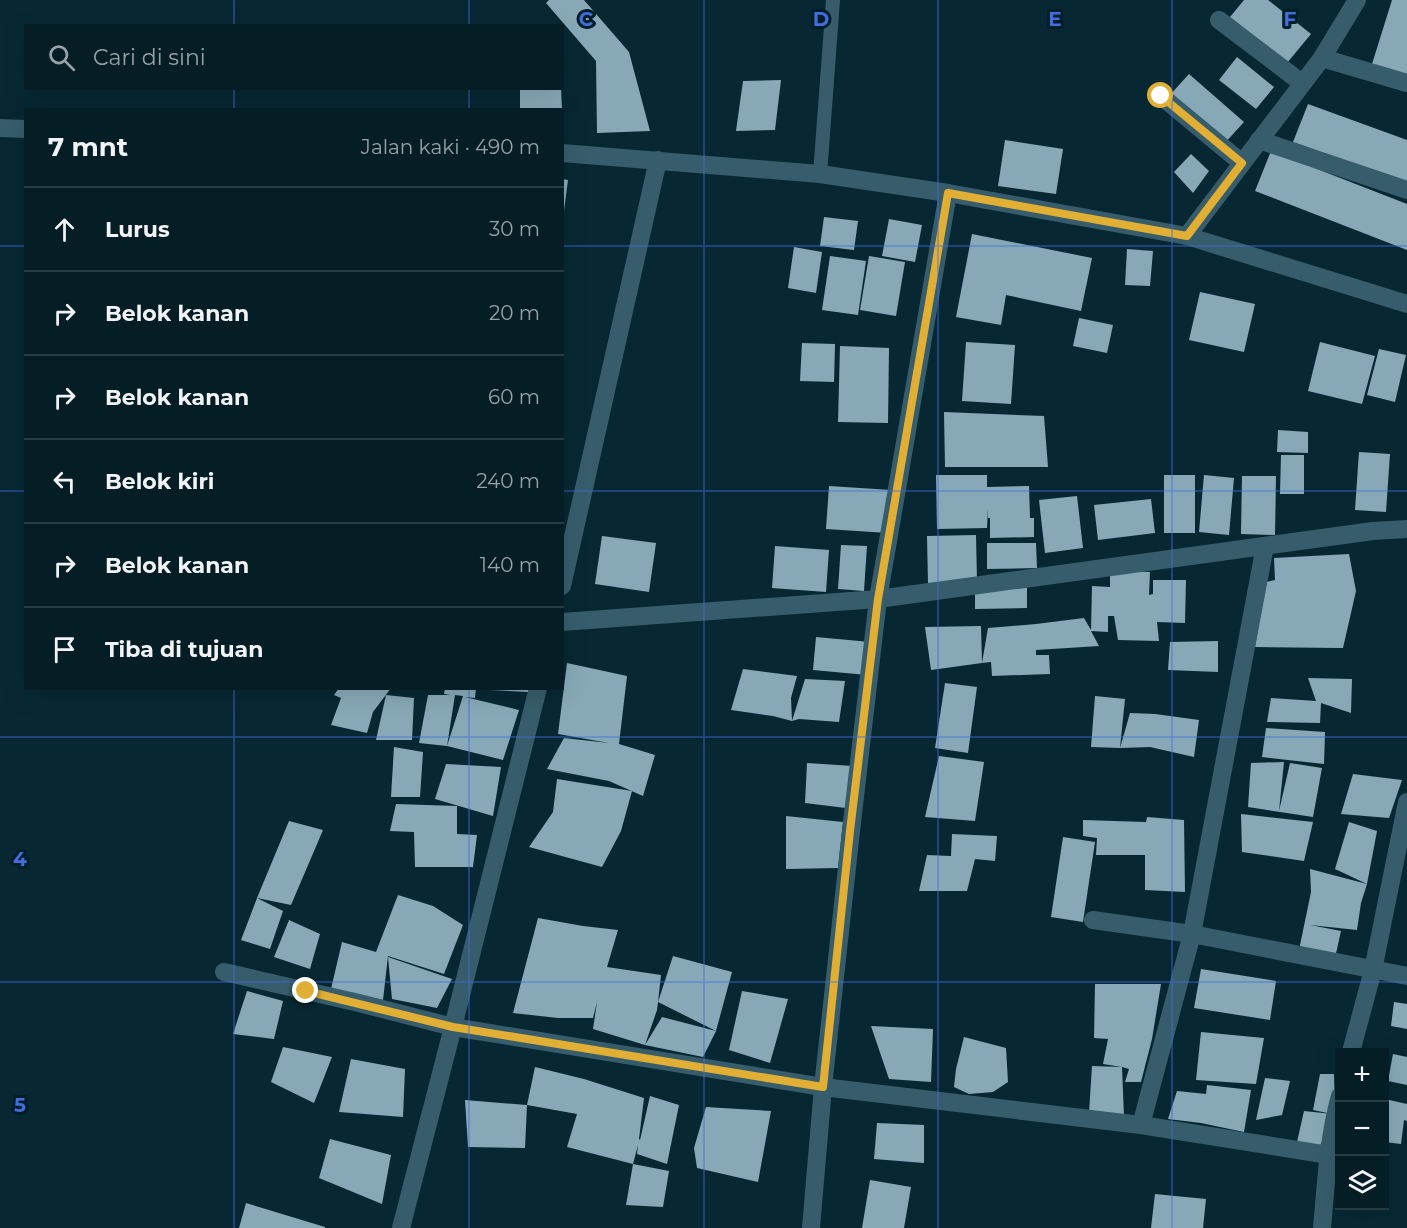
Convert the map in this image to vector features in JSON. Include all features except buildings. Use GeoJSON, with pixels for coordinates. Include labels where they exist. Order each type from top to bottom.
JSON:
{"type":"FeatureCollection","features":[{"type":"Feature","properties":{"kind":"street"},"geometry":{"type":"LineString","coordinates":[[1187,236],[1322,57],[1357,0]]}},
{"type":"Feature","properties":{"kind":"street"},"geometry":{"type":"LineString","coordinates":[[1219,20],[1302,83]]}},
{"type":"Feature","properties":{"kind":"street"},"geometry":{"type":"LineString","coordinates":[[1322,57],[1407,83]]}},
{"type":"Feature","properties":{"kind":"street"},"geometry":{"type":"LineString","coordinates":[[1161,96],[1242,163]]}},
{"type":"Feature","properties":{"kind":"street"},"geometry":{"type":"LineString","coordinates":[[0,128],[24,129]]}},
{"type":"Feature","properties":{"kind":"street"},"geometry":{"type":"LineString","coordinates":[[1259,140],[1407,190]]}},
{"type":"Feature","properties":{"kind":"street"},"geometry":{"type":"LineString","coordinates":[[564,153],[820,174],[948,193],[1187,236],[1407,304]]}},
{"type":"Feature","properties":{"kind":"street"},"geometry":{"type":"LineString","coordinates":[[564,577],[658,160]]}},
{"type":"Feature","properties":{"kind":"street"},"geometry":{"type":"LineString","coordinates":[[811,1228],[823,1087],[850,831],[878,599],[948,193]]}},
{"type":"Feature","properties":{"kind":"street"},"geometry":{"type":"LineString","coordinates":[[564,622],[878,599],[1373,531],[1407,529]]}},
{"type":"Feature","properties":{"kind":"street"},"geometry":{"type":"LineString","coordinates":[[1141,1125],[1192,934],[1265,546]]}},
{"type":"Feature","properties":{"kind":"street"},"geometry":{"type":"LineString","coordinates":[[401,1228],[537,690]]}},
{"type":"Feature","properties":{"kind":"street"},"geometry":{"type":"LineString","coordinates":[[1352,1048],[1373,970],[1407,802]]}},
{"type":"Feature","properties":{"kind":"street"},"geometry":{"type":"LineString","coordinates":[[1093,920],[1192,934],[1407,976]]}},
{"type":"Feature","properties":{"kind":"street"},"geometry":{"type":"LineString","coordinates":[[224,972],[453,1027],[823,1087],[1141,1125],[1329,1155]]}},
{"type":"Feature","properties":{"kind":"street"},"geometry":{"type":"LineString","coordinates":[[1322,1228],[1329,1155],[1338,1102]]}},
{"type":"Feature","properties":{"kind":"lane"},"geometry":{"type":"LineString","coordinates":[[820,174],[833,0]]}},
{"type":"Feature","properties":{"kind":"route"},"geometry":{"type":"LineString","coordinates":[[306,991],[453,1027],[823,1087],[850,831],[878,599],[948,193],[1187,236],[1242,163],[1161,96]]}}]}
